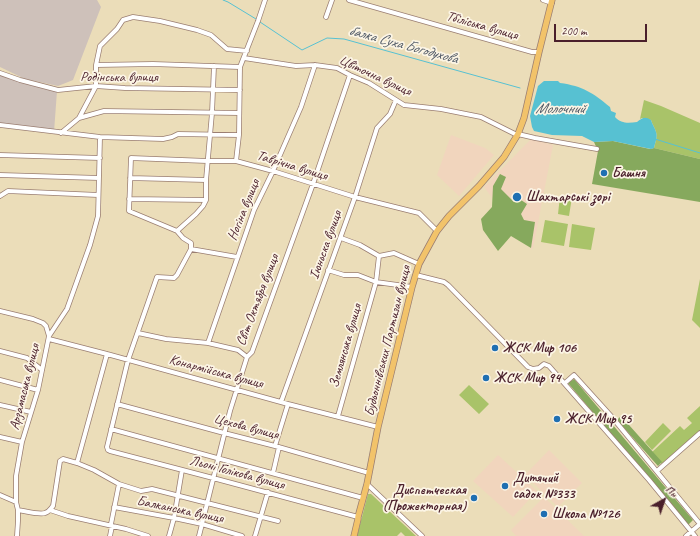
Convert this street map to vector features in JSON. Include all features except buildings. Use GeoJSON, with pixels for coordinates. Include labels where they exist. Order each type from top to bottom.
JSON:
{"type":"FeatureCollection","features":[{"type":"Feature","properties":{"kind":"main road","name":"Будьоннівських Партизан вулиця"},"geometry":{"type":"LineString","coordinates":[[354,536],[370,473],[378,427],[419,264],[437,231],[504,157],[518,134],[524,118],[552,1]]}},
{"type":"Feature","properties":{"kind":"street"},"geometry":{"type":"LineString","coordinates":[[236,161],[239,135],[240,67],[265,0]]}},
{"type":"Feature","properties":{"kind":"street"},"geometry":{"type":"LineString","coordinates":[[326,17],[332,0]]}},
{"type":"Feature","properties":{"kind":"street","name":"Тбіліська вулиця"},"geometry":{"type":"LineString","coordinates":[[349,0],[532,52],[539,52]]}},
{"type":"Feature","properties":{"kind":"street"},"geometry":{"type":"LineString","coordinates":[[543,0],[552,1]]}},
{"type":"Feature","properties":{"kind":"street"},"geometry":{"type":"LineString","coordinates":[[61,133],[79,118],[96,86],[96,64],[100,46],[118,29],[123,20],[133,17],[160,21],[197,30],[211,34],[227,49],[246,51]]}},
{"type":"Feature","properties":{"kind":"street","name":"Цвiточна вулиця"},"geometry":{"type":"LineString","coordinates":[[244,58],[296,66],[337,68],[369,83],[404,104],[441,109],[481,117],[518,134],[597,149]]}},
{"type":"Feature","properties":{"kind":"street","name":"Родінська вулиця"},"geometry":{"type":"LineString","coordinates":[[96,64],[240,67]]}},
{"type":"Feature","properties":{"kind":"street"},"geometry":{"type":"LineString","coordinates":[[177,231],[196,214],[206,200],[207,161],[212,113],[214,66]]}},
{"type":"Feature","properties":{"kind":"street","name":"Ногіна вулиця"},"geometry":{"type":"LineString","coordinates":[[208,344],[254,210],[301,107],[315,66]]}},
{"type":"Feature","properties":{"kind":"street","name":"Родінська вулиця"},"geometry":{"type":"LineString","coordinates":[[0,73],[58,90],[96,86],[240,90]]}},
{"type":"Feature","properties":{"kind":"street","name":"Світ Октября вулиця"},"geometry":{"type":"LineString","coordinates":[[199,536],[236,389],[247,357],[252,352],[313,184],[350,75]]}},
{"type":"Feature","properties":{"kind":"street","name":"Iюньска вулиця"},"geometry":{"type":"LineString","coordinates":[[281,402],[328,270],[341,238],[377,128],[390,114],[396,100]]}},
{"type":"Feature","properties":{"kind":"street"},"geometry":{"type":"LineString","coordinates":[[79,118],[104,111],[239,113]]}},
{"type":"Feature","properties":{"kind":"street"},"geometry":{"type":"LineString","coordinates":[[0,125],[100,137],[163,139],[178,134],[239,135]]}},
{"type":"Feature","properties":{"kind":"street"},"geometry":{"type":"LineString","coordinates":[[49,338],[67,309],[77,285],[98,216],[100,137]]}},
{"type":"Feature","properties":{"kind":"street"},"geometry":{"type":"LineString","coordinates":[[0,155],[100,158]]}},
{"type":"Feature","properties":{"kind":"street","name":"Таврічна вулиця"},"geometry":{"type":"LineString","coordinates":[[130,178],[131,158],[236,161],[355,197],[419,213],[437,231]]}},
{"type":"Feature","properties":{"kind":"street"},"geometry":{"type":"LineString","coordinates":[[0,174],[98,178]]}},
{"type":"Feature","properties":{"kind":"street"},"geometry":{"type":"LineString","coordinates":[[206,180],[130,178],[129,212],[177,231],[183,238],[191,243],[191,249],[174,278],[157,277],[128,360],[111,429],[363,498]]}},
{"type":"Feature","properties":{"kind":"street"},"geometry":{"type":"LineString","coordinates":[[0,196],[8,191],[98,195]]}},
{"type":"Feature","properties":{"kind":"street"},"geometry":{"type":"LineString","coordinates":[[129,199],[206,200]]}},
{"type":"Feature","properties":{"kind":"street"},"geometry":{"type":"LineString","coordinates":[[341,238],[360,245],[379,256],[394,253],[419,264]]}},
{"type":"Feature","properties":{"kind":"street"},"geometry":{"type":"LineString","coordinates":[[191,249],[237,257]]}},
{"type":"Feature","properties":{"kind":"street","name":"Землянська вулиця"},"geometry":{"type":"LineString","coordinates":[[338,416],[376,282],[379,256]]}},
{"type":"Feature","properties":{"kind":"street"},"geometry":{"type":"LineString","coordinates":[[328,270],[344,275],[358,275],[376,282],[412,287]]}},
{"type":"Feature","properties":{"kind":"street"},"geometry":{"type":"LineString","coordinates":[[416,275],[444,282],[448,285],[528,367],[536,369],[546,364],[565,383],[649,480],[695,536]]}},
{"type":"Feature","properties":{"kind":"street"},"geometry":{"type":"LineString","coordinates":[[0,311],[33,319],[43,324],[46,326],[49,338]]}},
{"type":"Feature","properties":{"kind":"street"},"geometry":{"type":"LineString","coordinates":[[138,333],[166,339],[208,344],[238,350],[247,357]]}},
{"type":"Feature","properties":{"kind":"street","name":"Конармійська вулиця"},"geometry":{"type":"LineString","coordinates":[[49,338],[288,404],[378,427]]}},
{"type":"Feature","properties":{"kind":"street","name":"Арзамаська вулиця"},"geometry":{"type":"LineString","coordinates":[[17,536],[18,510],[16,502],[16,476],[22,442],[38,390],[49,338]]}},
{"type":"Feature","properties":{"kind":"street"},"geometry":{"type":"LineString","coordinates":[[0,350],[27,358],[42,370]]}},
{"type":"Feature","properties":{"kind":"street"},"geometry":{"type":"LineString","coordinates":[[77,463],[107,354]]}},
{"type":"Feature","properties":{"kind":"street"},"geometry":{"type":"LineString","coordinates":[[565,383],[574,375],[612,417],[700,524],[686,536]]}},
{"type":"Feature","properties":{"kind":"street"},"geometry":{"type":"LineString","coordinates":[[0,380],[38,390]]}},
{"type":"Feature","properties":{"kind":"street","name":"Цехова вулиця"},"geometry":{"type":"LineString","coordinates":[[117,404],[277,446],[370,473]]}},
{"type":"Feature","properties":{"kind":"street"},"geometry":{"type":"LineString","coordinates":[[273,473],[277,446],[288,404]]}},
{"type":"Feature","properties":{"kind":"street"},"geometry":{"type":"LineString","coordinates":[[0,405],[31,412]]}},
{"type":"Feature","properties":{"kind":"street","name":"Льоні Голікова вулиця"},"geometry":{"type":"LineString","coordinates":[[111,429],[107,447],[110,451],[358,517]]}},
{"type":"Feature","properties":{"kind":"street"},"geometry":{"type":"LineString","coordinates":[[657,471],[700,433]]}},
{"type":"Feature","properties":{"kind":"street"},"geometry":{"type":"LineString","coordinates":[[0,437],[22,442]]}},
{"type":"Feature","properties":{"kind":"street"},"geometry":{"type":"LineString","coordinates":[[18,510],[45,513],[50,510],[53,506],[60,462],[64,459],[94,470],[119,484],[141,491],[152,489],[278,521]]}},
{"type":"Feature","properties":{"kind":"street"},"geometry":{"type":"LineString","coordinates":[[169,536],[179,495],[182,470]]}},
{"type":"Feature","properties":{"kind":"street"},"geometry":{"type":"LineString","coordinates":[[110,536],[119,484]]}},
{"type":"Feature","properties":{"kind":"street"},"geometry":{"type":"LineString","coordinates":[[367,484],[422,536]]}},
{"type":"Feature","properties":{"kind":"street"},"geometry":{"type":"LineString","coordinates":[[255,536],[268,492]]}},
{"type":"Feature","properties":{"kind":"street"},"geometry":{"type":"LineString","coordinates":[[0,495],[16,502]]}},
{"type":"Feature","properties":{"kind":"street","name":"Балканська вулиця"},"geometry":{"type":"LineString","coordinates":[[114,507],[202,524],[242,536]]}},
{"type":"Feature","properties":{"kind":"street"},"geometry":{"type":"LineString","coordinates":[[50,510],[148,536]]}},
{"type":"Feature","properties":{"kind":"shaded area"},"geometry":{"type":"Polygon","coordinates":[[[0,0],[97,0],[101,7],[73,80],[58,86],[25,79],[0,67],[0,0]]]}},
{"type":"Feature","properties":{"kind":"shaded area"},"geometry":{"type":"Polygon","coordinates":[[[0,74],[57,91],[54,132],[0,124],[0,74]]]}},
{"type":"Feature","properties":{"kind":"shaded area"},"geometry":{"type":"Polygon","coordinates":[[[451,135],[485,148],[494,155],[459,196],[437,175],[451,135]]]}},
{"type":"Feature","properties":{"kind":"shaded area","name":"Шахтарські зорі"},"geometry":{"type":"Polygon","coordinates":[[[531,139],[553,145],[533,249],[512,234],[499,207],[484,187],[531,139]]]}},
{"type":"Feature","properties":{"kind":"shaded area"},"geometry":{"type":"Polygon","coordinates":[[[549,450],[582,483],[558,507],[525,475],[549,450]]]}},
{"type":"Feature","properties":{"kind":"shaded area","name":"Дитячий садок №333"},"geometry":{"type":"Polygon","coordinates":[[[498,455],[537,491],[513,517],[473,481],[498,455]]]}},
{"type":"Feature","properties":{"kind":"shaded area","name":"Школа №126"},"geometry":{"type":"Polygon","coordinates":[[[544,497],[584,536],[516,536],[511,530],[544,497]]]}},
{"type":"Feature","properties":{"kind":"green space"},"geometry":{"type":"Polygon","coordinates":[[[644,100],[700,123],[700,159],[654,148],[657,138],[656,130],[651,120],[640,119],[644,100]]]}},
{"type":"Feature","properties":{"kind":"green space"},"geometry":{"type":"Polygon","coordinates":[[[613,141],[650,149],[654,148],[700,159],[700,202],[592,184],[598,151],[594,142],[613,141]]]}},
{"type":"Feature","properties":{"kind":"green space"},"geometry":{"type":"Polygon","coordinates":[[[500,174],[506,177],[501,189],[514,202],[521,200],[527,204],[521,214],[524,220],[535,222],[531,248],[511,236],[498,251],[483,230],[481,219],[492,207],[493,186],[500,174]]]}},
{"type":"Feature","properties":{"kind":"green space"},"geometry":{"type":"Polygon","coordinates":[[[560,196],[572,197],[569,216],[558,214],[560,196]]]}},
{"type":"Feature","properties":{"kind":"green space"},"geometry":{"type":"Polygon","coordinates":[[[545,220],[568,224],[564,246],[541,242],[545,220]]]}},
{"type":"Feature","properties":{"kind":"green space"},"geometry":{"type":"Polygon","coordinates":[[[572,224],[595,228],[591,250],[569,247],[572,224]]]}},
{"type":"Feature","properties":{"kind":"green space"},"geometry":{"type":"Polygon","coordinates":[[[700,279],[700,328],[692,320],[700,279]]]}},
{"type":"Feature","properties":{"kind":"green space"},"geometry":{"type":"Polygon","coordinates":[[[574,379],[693,520],[688,525],[568,383],[574,379]]]}},
{"type":"Feature","properties":{"kind":"green space"},"geometry":{"type":"Polygon","coordinates":[[[469,385],[489,404],[479,414],[459,395],[469,385]]]}},
{"type":"Feature","properties":{"kind":"green space"},"geometry":{"type":"Polygon","coordinates":[[[700,406],[700,433],[662,464],[651,453],[680,426],[684,430],[692,423],[687,418],[700,406]]]}},
{"type":"Feature","properties":{"kind":"green space"},"geometry":{"type":"Polygon","coordinates":[[[621,416],[662,462],[658,466],[617,420],[621,416]]]}},
{"type":"Feature","properties":{"kind":"green space"},"geometry":{"type":"Polygon","coordinates":[[[663,423],[671,431],[652,450],[645,442],[663,423]]]}},
{"type":"Feature","properties":{"kind":"green space"},"geometry":{"type":"Polygon","coordinates":[[[368,494],[371,494],[416,536],[405,536],[401,532],[397,536],[357,536],[368,494]]]}},
{"type":"Feature","properties":{"kind":"water","name":"Молочний"},"geometry":{"type":"Polygon","coordinates":[[[544,81],[558,81],[560,83],[575,86],[587,91],[610,107],[611,111],[616,113],[615,117],[622,122],[637,122],[645,118],[651,120],[657,134],[654,148],[651,149],[613,141],[594,142],[582,136],[552,135],[534,131],[530,116],[538,86],[544,81]]]}},
{"type":"Feature","properties":{"kind":"waterway","name":"балка Суха Богодухова"},"geometry":{"type":"LineString","coordinates":[[223,0],[256,19]]}},
{"type":"Feature","properties":{"kind":"waterway","name":"балка Суха Богодухова"},"geometry":{"type":"LineString","coordinates":[[260,22],[302,50],[327,38],[344,39],[520,88]]}},
{"type":"Feature","properties":{"kind":"waterway","name":"балка Суха Богодухова"},"geometry":{"type":"LineString","coordinates":[[655,139],[700,153]]}},
{"type":"Feature","properties":{"kind":"place","name":"Башня"},"geometry":{"type":"Point","coordinates":[604,173]}},
{"type":"Feature","properties":{"kind":"place","name":"Шахтарські зорі"},"geometry":{"type":"Point","coordinates":[517,197]}},
{"type":"Feature","properties":{"kind":"place","name":"ЖСК Мир 106"},"geometry":{"type":"Point","coordinates":[495,348]}},
{"type":"Feature","properties":{"kind":"place","name":"ЖСК Мир 94"},"geometry":{"type":"Point","coordinates":[486,378]}},
{"type":"Feature","properties":{"kind":"place","name":"ЖСК Мир 95"},"geometry":{"type":"Point","coordinates":[557,419]}},
{"type":"Feature","properties":{"kind":"place","name":"Дитячий садок №333"},"geometry":{"type":"Point","coordinates":[505,486]}},
{"type":"Feature","properties":{"kind":"place","name":"Диспетческая (Прожекторная)"},"geometry":{"type":"Point","coordinates":[474,498]}},
{"type":"Feature","properties":{"kind":"place","name":"Школа №126"},"geometry":{"type":"Point","coordinates":[544,514]}}]}
